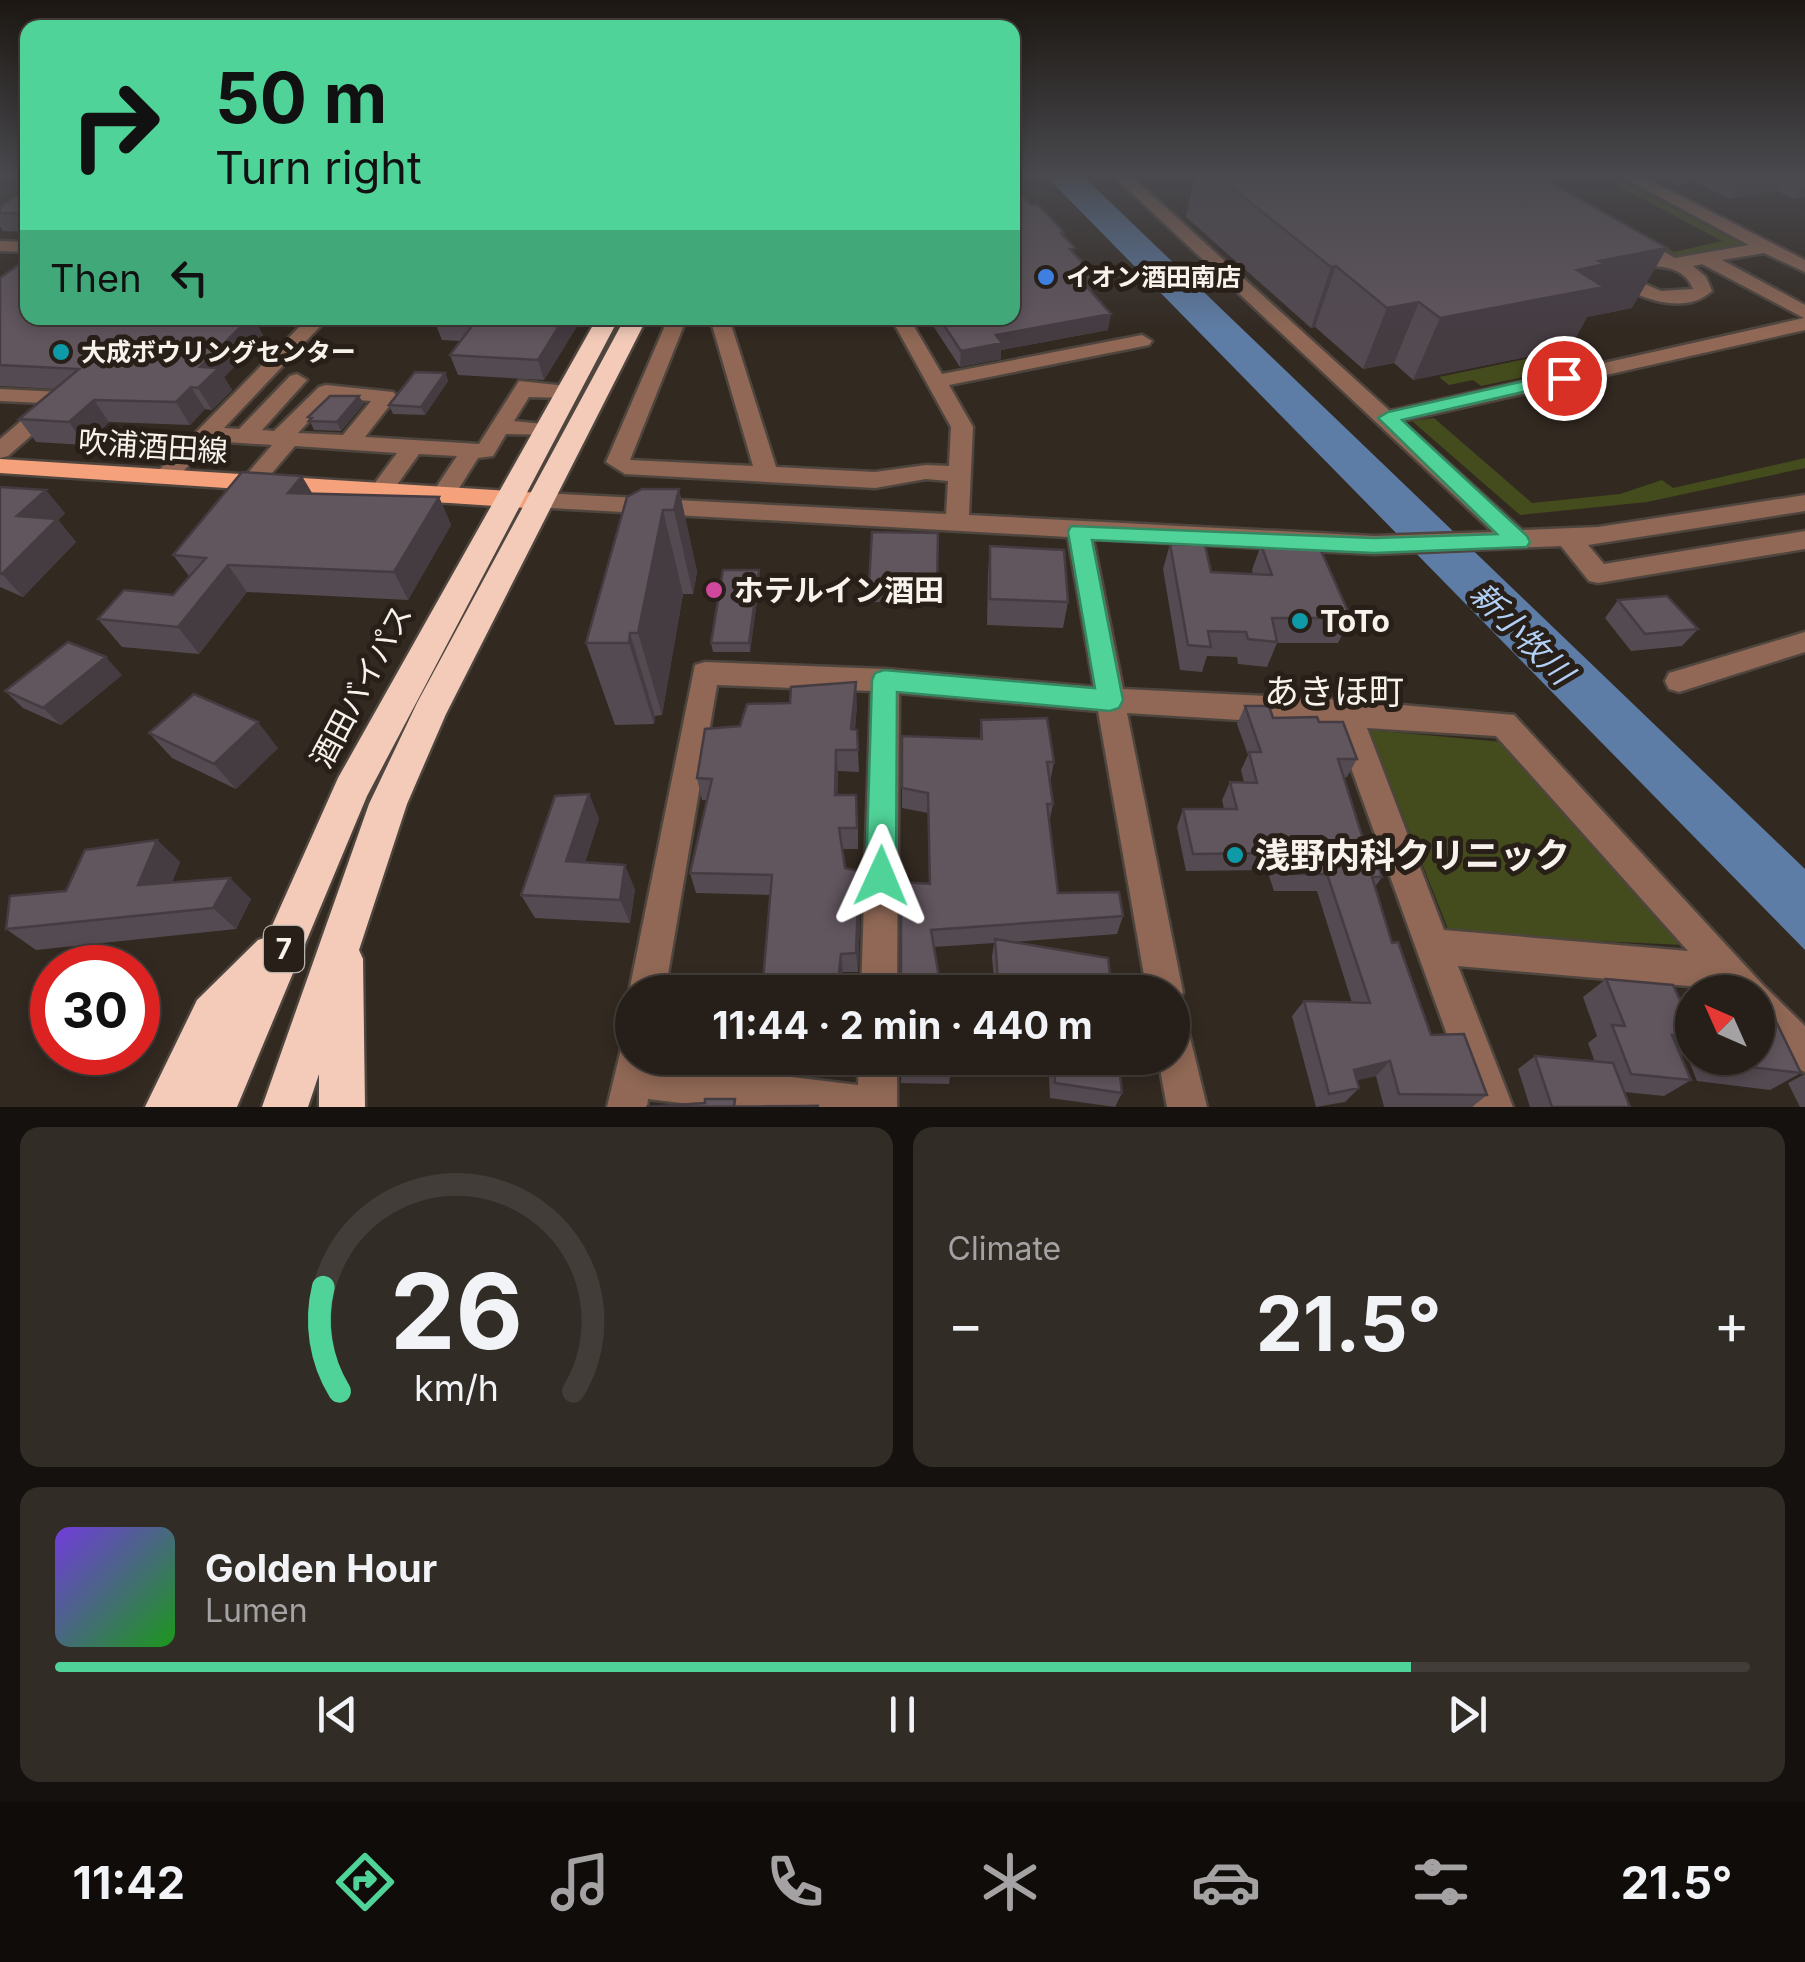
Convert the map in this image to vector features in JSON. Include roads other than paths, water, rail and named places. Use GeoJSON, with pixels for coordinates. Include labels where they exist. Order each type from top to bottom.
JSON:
{"type":"FeatureCollection","features":[{"type":"Feature","properties":{"kind":"highway","name":"酒田バイパス"},"geometry":{"type":"LineString","coordinates":[[284,1107],[342,931],[369,797],[372,750],[604,325]]}},
{"type":"Feature","properties":{"kind":"highway","name":"酒田バイパス"},"geometry":{"type":"LineString","coordinates":[[214,1107],[287,941],[369,797],[408,761],[632,325]]}},
{"type":"Feature","properties":{"kind":"highway"},"geometry":{"type":"LineString","coordinates":[[342,931],[342,1107]]}},
{"type":"Feature","properties":{"kind":"highway"},"geometry":{"type":"LineString","coordinates":[[168,1107],[212,1016],[287,941]]}},
{"type":"Feature","properties":{"kind":"main road","name":"吹浦酒田線"},"geometry":{"type":"LineString","coordinates":[[0,466],[541,501]]}},
{"type":"Feature","properties":{"kind":"street"},"geometry":{"type":"LineString","coordinates":[[1180,229],[1519,542]]}},
{"type":"Feature","properties":{"kind":"street"},"geometry":{"type":"LineString","coordinates":[[1612,229],[1672,264]]}},
{"type":"Feature","properties":{"kind":"street"},"geometry":{"type":"LineString","coordinates":[[1731,229],[1805,267]]}},
{"type":"Feature","properties":{"kind":"street"},"geometry":{"type":"LineString","coordinates":[[1628,284],[1616,269],[1622,262],[1647,259],[1707,267],[1805,244]]}},
{"type":"Feature","properties":{"kind":"street"},"geometry":{"type":"LineString","coordinates":[[1596,264],[1628,284],[1660,296],[1692,297],[1704,287],[1707,267]]}},
{"type":"Feature","properties":{"kind":"street"},"geometry":{"type":"LineString","coordinates":[[1707,267],[1805,313]]}},
{"type":"Feature","properties":{"kind":"street"},"geometry":{"type":"LineString","coordinates":[[1388,418],[1805,324]]}},
{"type":"Feature","properties":{"kind":"street"},"geometry":{"type":"LineString","coordinates":[[165,476],[311,325]]}},
{"type":"Feature","properties":{"kind":"street"},"geometry":{"type":"LineString","coordinates":[[674,325],[617,462],[624,467],[875,480],[926,472],[962,474]]}},
{"type":"Feature","properties":{"kind":"street"},"geometry":{"type":"LineString","coordinates":[[720,325],[767,475]]}},
{"type":"Feature","properties":{"kind":"street"},"geometry":{"type":"LineString","coordinates":[[904,325],[962,427],[958,524]]}},
{"type":"Feature","properties":{"kind":"street"},"geometry":{"type":"LineString","coordinates":[[938,381],[1142,341]]}},
{"type":"Feature","properties":{"kind":"street"},"geometry":{"type":"LineString","coordinates":[[245,436],[296,380],[260,378]]}},
{"type":"Feature","properties":{"kind":"street"},"geometry":{"type":"LineString","coordinates":[[355,443],[405,386]]}},
{"type":"Feature","properties":{"kind":"street"},"geometry":{"type":"LineString","coordinates":[[207,434],[485,451],[524,388],[566,392]]}},
{"type":"Feature","properties":{"kind":"street"},"geometry":{"type":"LineString","coordinates":[[252,482],[318,394],[326,390],[386,396],[355,443]]}},
{"type":"Feature","properties":{"kind":"street"},"geometry":{"type":"LineString","coordinates":[[0,395],[61,398],[0,451]]}},
{"type":"Feature","properties":{"kind":"street"},"geometry":{"type":"LineString","coordinates":[[500,427],[545,430]]}},
{"type":"Feature","properties":{"kind":"street"},"geometry":{"type":"LineString","coordinates":[[381,491],[413,446]]}},
{"type":"Feature","properties":{"kind":"street"},"geometry":{"type":"LineString","coordinates":[[443,495],[472,450]]}},
{"type":"Feature","properties":{"kind":"street"},"geometry":{"type":"LineString","coordinates":[[541,501],[1374,546],[1568,538],[1712,520],[1805,503]]}},
{"type":"Feature","properties":{"kind":"street"},"geometry":{"type":"LineString","coordinates":[[1712,520],[1749,549]]}},
{"type":"Feature","properties":{"kind":"street"},"geometry":{"type":"LineString","coordinates":[[1079,532],[1162,975]]}},
{"type":"Feature","properties":{"kind":"street"},"geometry":{"type":"LineString","coordinates":[[1568,538],[1598,574],[1805,540]]}},
{"type":"Feature","properties":{"kind":"street"},"geometry":{"type":"LineString","coordinates":[[1679,681],[1805,642]]}},
{"type":"Feature","properties":{"kind":"street"},"geometry":{"type":"LineString","coordinates":[[650,975],[705,672],[884,680],[1110,700],[1504,724],[1732,975]]}},
{"type":"Feature","properties":{"kind":"street"},"geometry":{"type":"LineString","coordinates":[[879,975],[884,680]]}},
{"type":"Feature","properties":{"kind":"street"},"geometry":{"type":"LineString","coordinates":[[1346,712],[1493,1107]]}},
{"type":"Feature","properties":{"kind":"street"},"geometry":{"type":"LineString","coordinates":[[1430,946],[1675,975]]}},
{"type":"Feature","properties":{"kind":"street"},"geometry":{"type":"LineString","coordinates":[[1775,1020],[1805,1053]]}},
{"type":"Feature","properties":{"kind":"street"},"geometry":{"type":"LineString","coordinates":[[631,1081],[877,1107],[878,1075]]}},
{"type":"Feature","properties":{"kind":"street"},"geometry":{"type":"LineString","coordinates":[[1181,1075],[1187,1107]]}},
{"type":"Feature","properties":{"kind":"water","name":"新小牧川"},"geometry":{"type":"Polygon","coordinates":[[[1098,229],[1138,229],[1805,869],[1805,950],[1098,229]]]}},
{"type":"Feature","properties":{"kind":"place","name":"イオン酒田南店"},"geometry":{"type":"Point","coordinates":[1046,277]}},
{"type":"Feature","properties":{"kind":"place","name":"大成ボウリングセンター"},"geometry":{"type":"Point","coordinates":[61,352]}},
{"type":"Feature","properties":{"kind":"place","name":"ホテルイン酒田"},"geometry":{"type":"Point","coordinates":[714,590]}},
{"type":"Feature","properties":{"kind":"place","name":"ToTo"},"geometry":{"type":"Point","coordinates":[1300,621]}},
{"type":"Feature","properties":{"kind":"place","name":"浅野内科クリニック"},"geometry":{"type":"Point","coordinates":[1235,855]}},
{"type":"Feature","properties":{"kind":"district","name":"あきほ町"},"geometry":{"type":"Point","coordinates":[1334,691]}}]}
